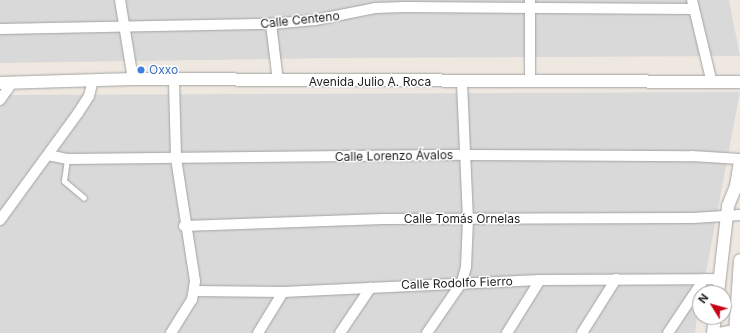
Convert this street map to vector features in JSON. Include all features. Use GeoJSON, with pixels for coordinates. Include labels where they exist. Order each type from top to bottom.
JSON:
{"type":"FeatureCollection","features":[{"type":"Feature","properties":{"kind":"street"},"geometry":{"type":"LineString","coordinates":[[120,0],[133,79]]}},
{"type":"Feature","properties":{"kind":"street","name":"Calle Centeno"},"geometry":{"type":"LineString","coordinates":[[0,29],[271,24],[315,20],[375,4],[448,6],[530,4],[693,4]]}},
{"type":"Feature","properties":{"kind":"street"},"geometry":{"type":"LineString","coordinates":[[530,4],[530,82]]}},
{"type":"Feature","properties":{"kind":"street"},"geometry":{"type":"LineString","coordinates":[[693,4],[712,83]]}},
{"type":"Feature","properties":{"kind":"street"},"geometry":{"type":"LineString","coordinates":[[271,24],[278,81]]}},
{"type":"Feature","properties":{"kind":"street","name":"Avenida Julio A. Roca"},"geometry":{"type":"LineString","coordinates":[[6,83],[133,79],[462,82],[740,82]]}},
{"type":"Feature","properties":{"kind":"street"},"geometry":{"type":"LineString","coordinates":[[0,220],[48,155],[88,96],[93,80]]}},
{"type":"Feature","properties":{"kind":"street"},"geometry":{"type":"LineString","coordinates":[[171,333],[192,300],[194,291],[176,158],[174,80]]}},
{"type":"Feature","properties":{"kind":"street"},"geometry":{"type":"LineString","coordinates":[[428,333],[462,282],[466,267],[468,220],[462,82]]}},
{"type":"Feature","properties":{"kind":"street"},"geometry":{"type":"LineString","coordinates":[[0,100],[6,83]]}},
{"type":"Feature","properties":{"kind":"street","name":"Calle Lorenzo Ávalos"},"geometry":{"type":"LineString","coordinates":[[48,155],[67,159],[465,155],[692,156],[740,159]]}},
{"type":"Feature","properties":{"kind":"street"},"geometry":{"type":"LineString","coordinates":[[719,285],[727,217],[738,190],[740,159]]}},
{"type":"Feature","properties":{"kind":"street","name":"Calle Tomás Ornelas"},"geometry":{"type":"LineString","coordinates":[[184,226],[383,219],[468,220],[727,217],[740,215]]}},
{"type":"Feature","properties":{"kind":"street"},"geometry":{"type":"LineString","coordinates":[[719,333],[737,330],[740,260]]}},
{"type":"Feature","properties":{"kind":"street"},"geometry":{"type":"LineString","coordinates":[[582,333],[616,279]]}},
{"type":"Feature","properties":{"kind":"street"},"geometry":{"type":"LineString","coordinates":[[668,333],[704,279]]}},
{"type":"Feature","properties":{"kind":"street","name":"Calle Rodolfo Fierro"},"geometry":{"type":"LineString","coordinates":[[194,291],[283,292],[462,282],[540,280],[720,279]]}},
{"type":"Feature","properties":{"kind":"street"},"geometry":{"type":"LineString","coordinates":[[507,333],[540,280]]}},
{"type":"Feature","properties":{"kind":"street"},"geometry":{"type":"LineString","coordinates":[[340,333],[371,287]]}},
{"type":"Feature","properties":{"kind":"street"},"geometry":{"type":"LineString","coordinates":[[258,333],[283,292]]}},
{"type":"Feature","properties":{"kind":"lane"},"geometry":{"type":"LineString","coordinates":[[67,159],[64,181],[84,198]]}},
{"type":"Feature","properties":{"kind":"shaded area"},"geometry":{"type":"Polygon","coordinates":[[[0,0],[729,0],[740,56],[338,58],[0,63],[0,0]]]}},
{"type":"Feature","properties":{"kind":"shaded area"},"geometry":{"type":"Polygon","coordinates":[[[740,92],[704,285],[692,285],[692,325],[696,325],[695,333],[0,333],[0,95],[740,92]]]}},
{"type":"Feature","properties":{"kind":"place","name":"Oxxo"},"geometry":{"type":"Point","coordinates":[141,70]}}]}
